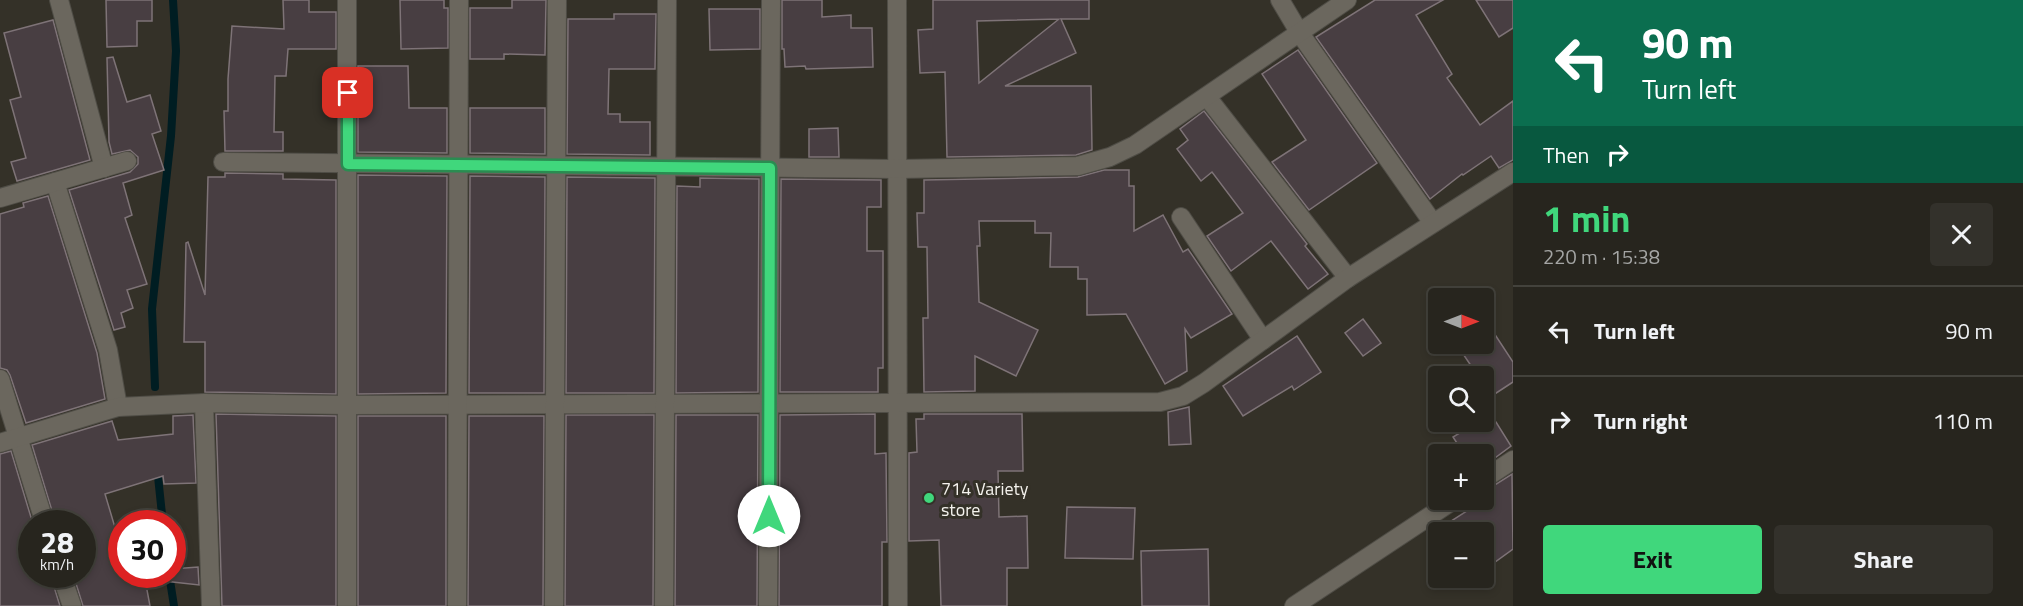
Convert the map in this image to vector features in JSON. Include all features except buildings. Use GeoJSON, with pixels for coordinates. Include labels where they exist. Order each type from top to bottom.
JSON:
{"type":"FeatureCollection","features":[{"type":"Feature","properties":{"kind":"street"},"geometry":{"type":"LineString","coordinates":[[59,0],[104,168]]}},
{"type":"Feature","properties":{"kind":"street"},"geometry":{"type":"LineString","coordinates":[[347,606],[348,0]]}},
{"type":"Feature","properties":{"kind":"street"},"geometry":{"type":"LineString","coordinates":[[457,606],[459,0]]}},
{"type":"Feature","properties":{"kind":"street"},"geometry":{"type":"LineString","coordinates":[[554,606],[557,0]]}},
{"type":"Feature","properties":{"kind":"street"},"geometry":{"type":"LineString","coordinates":[[664,606],[667,0]]}},
{"type":"Feature","properties":{"kind":"street"},"geometry":{"type":"LineString","coordinates":[[768,606],[771,0]]}},
{"type":"Feature","properties":{"kind":"street"},"geometry":{"type":"LineString","coordinates":[[897,0],[898,606]]}},
{"type":"Feature","properties":{"kind":"street"},"geometry":{"type":"LineString","coordinates":[[1280,0],[1299,32],[1433,223]]}},
{"type":"Feature","properties":{"kind":"street"},"geometry":{"type":"LineString","coordinates":[[223,162],[897,169],[1078,166],[1110,157],[1135,145],[1347,0]]}},
{"type":"Feature","properties":{"kind":"street"},"geometry":{"type":"LineString","coordinates":[[1207,97],[1348,278]]}},
{"type":"Feature","properties":{"kind":"street"},"geometry":{"type":"LineString","coordinates":[[0,198],[127,161]]}},
{"type":"Feature","properties":{"kind":"street"},"geometry":{"type":"LineString","coordinates":[[9,441],[118,407],[204,403],[348,405],[1160,402],[1183,396],[1204,383],[1348,278],[1513,172]]}},
{"type":"Feature","properties":{"kind":"street"},"geometry":{"type":"LineString","coordinates":[[55,182],[108,350],[118,407]]}},
{"type":"Feature","properties":{"kind":"street"},"geometry":{"type":"LineString","coordinates":[[1181,217],[1263,340]]}},
{"type":"Feature","properties":{"kind":"street"},"geometry":{"type":"LineString","coordinates":[[0,379],[9,441],[39,510]]}},
{"type":"Feature","properties":{"kind":"street"},"geometry":{"type":"LineString","coordinates":[[204,403],[211,606]]}},
{"type":"Feature","properties":{"kind":"street"},"geometry":{"type":"LineString","coordinates":[[1494,472],[1513,460]]}},
{"type":"Feature","properties":{"kind":"street"},"geometry":{"type":"LineString","coordinates":[[1294,606],[1439,510]]}},
{"type":"Feature","properties":{"kind":"street"},"geometry":{"type":"LineString","coordinates":[[66,588],[72,606]]}},
{"type":"Feature","properties":{"kind":"waterway"},"geometry":{"type":"LineString","coordinates":[[155,387],[152,309],[171,136],[176,51],[173,0]]}},
{"type":"Feature","properties":{"kind":"waterway"},"geometry":{"type":"LineString","coordinates":[[157,467],[162,510]]}},
{"type":"Feature","properties":{"kind":"waterway"},"geometry":{"type":"LineString","coordinates":[[171,588],[174,606]]}},
{"type":"Feature","properties":{"kind":"place","name":"714 Variety store"},"geometry":{"type":"Point","coordinates":[929,498]}},
{"type":"Feature","properties":{"kind":"route"},"geometry":{"type":"LineString","coordinates":[[348,93],[348,164],[770,168],[769,516]]}}]}
